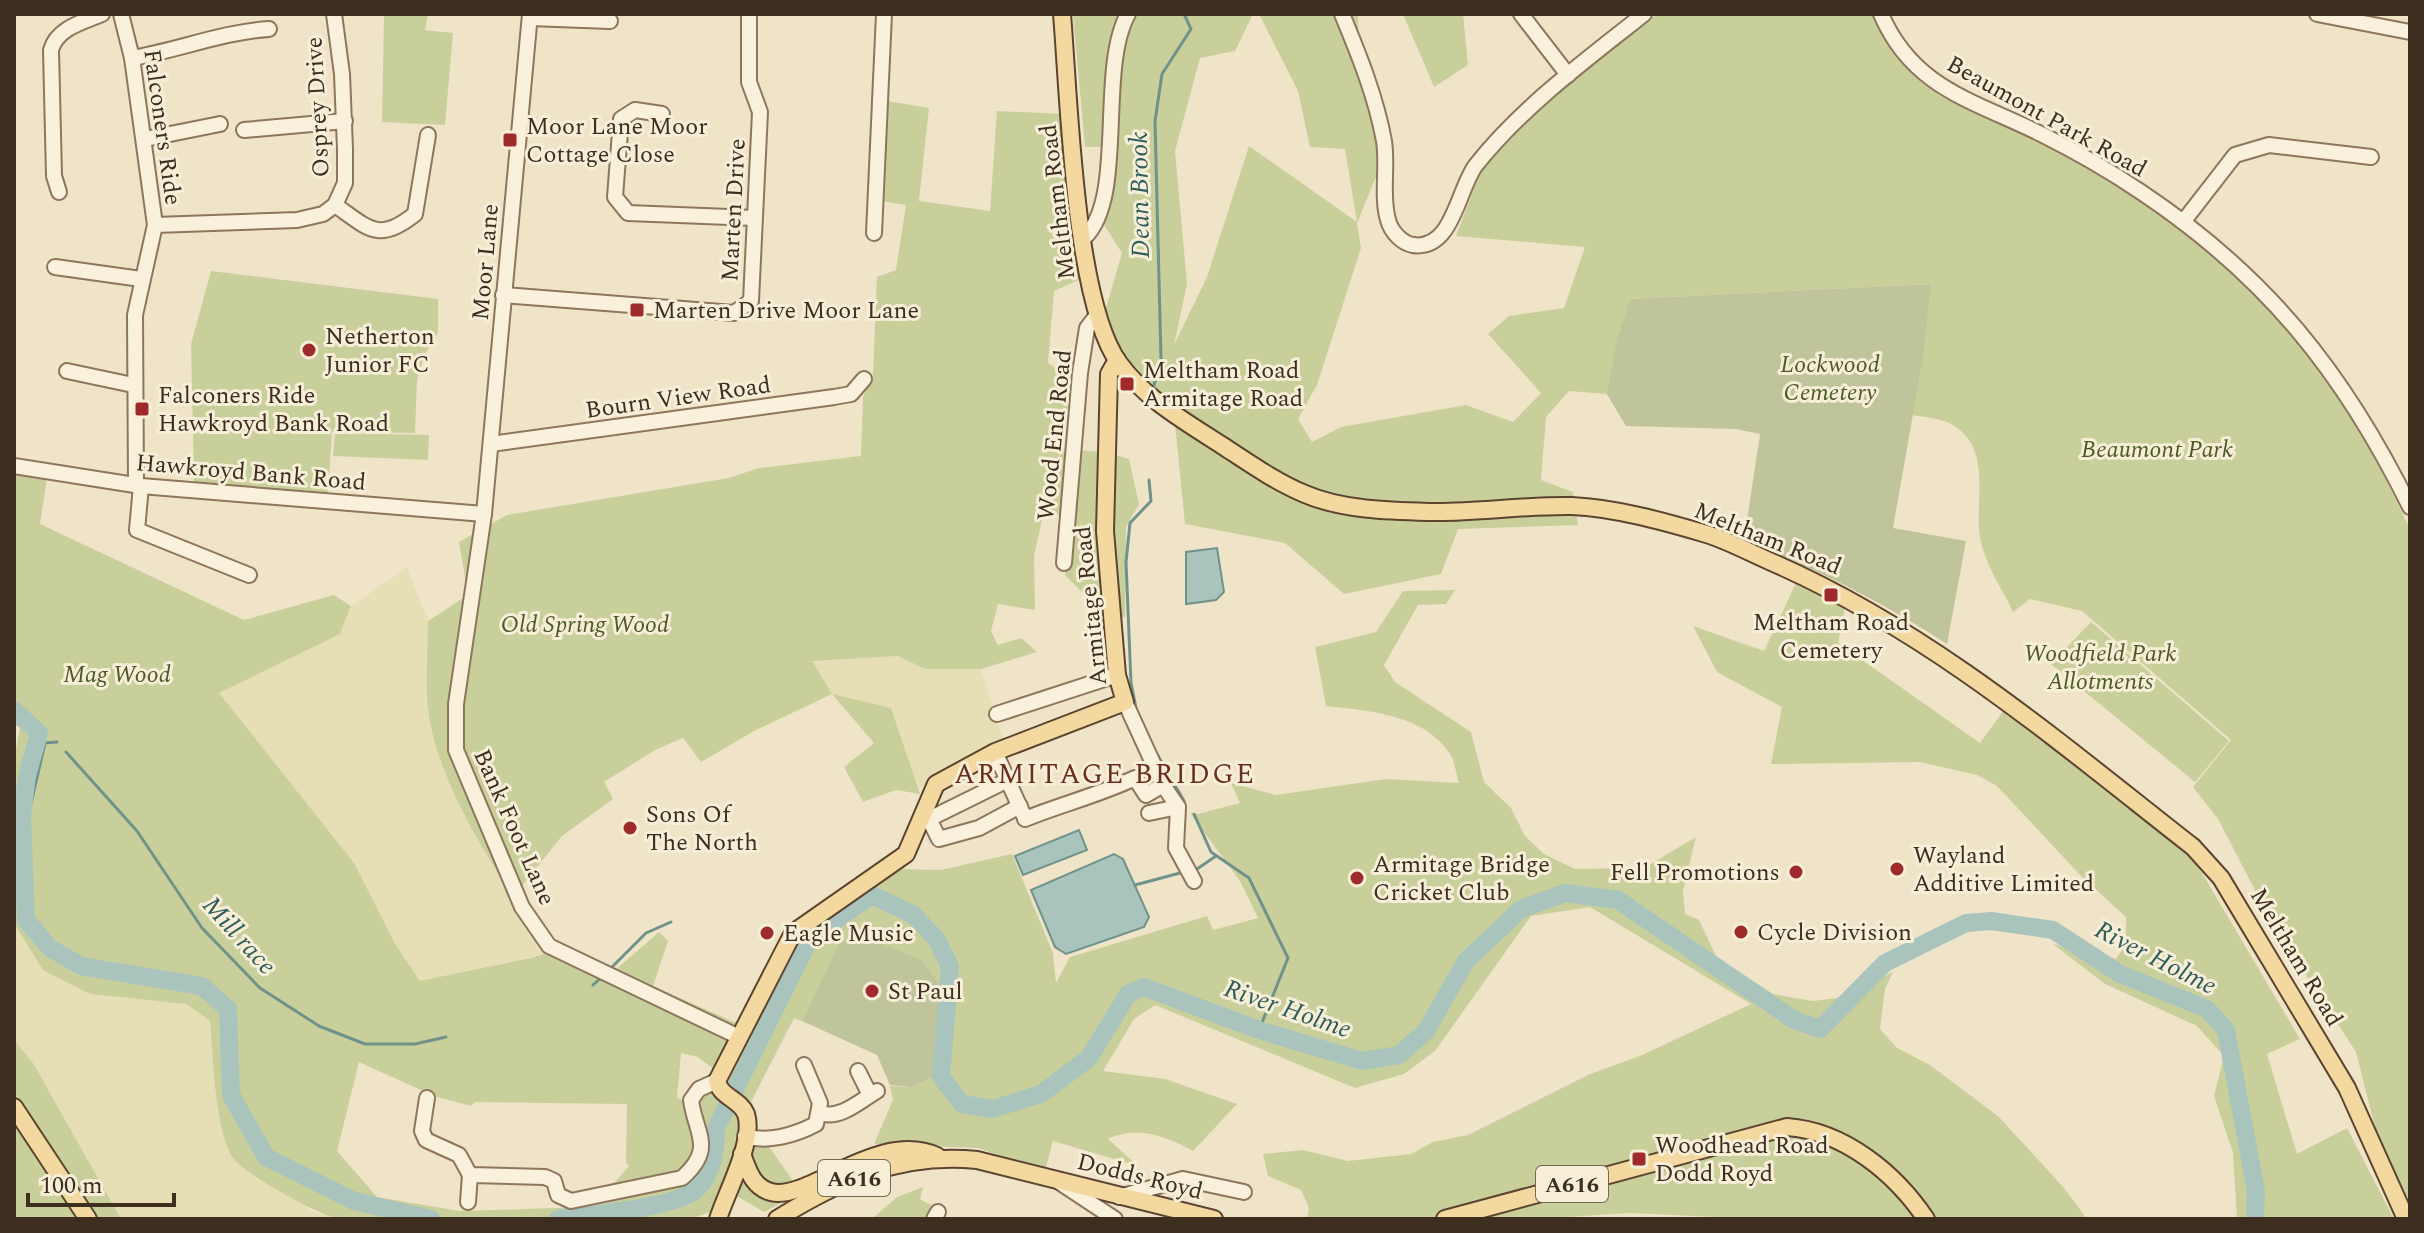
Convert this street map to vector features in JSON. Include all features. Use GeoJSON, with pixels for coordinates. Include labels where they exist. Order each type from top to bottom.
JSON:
{"type":"FeatureCollection","features":[{"type":"Feature","properties":{"kind":"main road","name":"Meltham Road"},"geometry":{"type":"LineString","coordinates":[[1062,14],[1084,238],[1097,315],[1117,360],[1144,390],[1176,415],[1306,495],[1354,506],[1431,512],[1571,506],[1606,509],[1706,534],[1831,589],[1906,631],[1990,689],[2193,847],[2221,878],[2347,1088],[2406,1219]]}},
{"type":"Feature","properties":{"kind":"main road","name":"Armitage Road"},"geometry":{"type":"LineString","coordinates":[[719,1086],[737,1036],[793,933],[906,854],[925,817],[936,784],[995,752],[1125,702],[1117,675],[1105,531],[1109,374],[1117,360]]}},
{"type":"Feature","properties":{"kind":"main road"},"geometry":{"type":"LineString","coordinates":[[717,1219],[742,1154],[746,1116],[719,1086]]}},
{"type":"Feature","properties":{"kind":"main road"},"geometry":{"type":"LineString","coordinates":[[14,1107],[88,1219]]}},
{"type":"Feature","properties":{"kind":"main road","name":"A616"},"geometry":{"type":"LineString","coordinates":[[1445,1219],[1744,1136],[1787,1127],[1813,1129],[1866,1157],[1910,1197],[1926,1219]]}},
{"type":"Feature","properties":{"kind":"main road"},"geometry":{"type":"LineString","coordinates":[[742,1154],[753,1181],[771,1192],[790,1190],[848,1164],[883,1154],[921,1148],[937,1156]]}},
{"type":"Feature","properties":{"kind":"main road","name":"A616"},"geometry":{"type":"LineString","coordinates":[[777,1219],[869,1171],[937,1156],[977,1160],[1055,1180]]}},
{"type":"Feature","properties":{"kind":"main road","name":"Dodds Royd"},"geometry":{"type":"LineString","coordinates":[[1055,1180],[1214,1219]]}},
{"type":"Feature","properties":{"kind":"street"},"geometry":{"type":"LineString","coordinates":[[59,192],[53,161],[51,50],[54,39],[63,32],[102,14]]}},
{"type":"Feature","properties":{"kind":"street","name":"Falconers Ride"},"geometry":{"type":"LineString","coordinates":[[121,14],[132,58],[155,225],[135,315],[133,385],[139,485],[137,530],[249,575]]}},
{"type":"Feature","properties":{"kind":"street"},"geometry":{"type":"LineString","coordinates":[[232,14],[232,31]]}},
{"type":"Feature","properties":{"kind":"street","name":"Osprey Drive"},"geometry":{"type":"LineString","coordinates":[[155,225],[297,220],[323,214],[335,205],[345,183],[345,121],[334,14]]}},
{"type":"Feature","properties":{"kind":"street","name":"Marten Drive"},"geometry":{"type":"LineString","coordinates":[[503,295],[734,313],[751,301],[760,112],[749,82],[749,14]]}},
{"type":"Feature","properties":{"kind":"street"},"geometry":{"type":"LineString","coordinates":[[874,233],[884,14]]}},
{"type":"Feature","properties":{"kind":"street"},"geometry":{"type":"LineString","coordinates":[[1084,238],[1094,228],[1102,200],[1116,57],[1128,14]]}},
{"type":"Feature","properties":{"kind":"street"},"geometry":{"type":"LineString","coordinates":[[1342,14],[1363,62],[1384,142],[1388,220],[1396,235],[1410,244],[1425,245],[1440,236],[1474,167],[1568,75],[1644,14]]}},
{"type":"Feature","properties":{"kind":"street"},"geometry":{"type":"LineString","coordinates":[[1521,14],[1568,75]]}},
{"type":"Feature","properties":{"kind":"street","name":"Beaumont Park Road"},"geometry":{"type":"LineString","coordinates":[[1881,14],[1894,44],[1942,88],[2043,134],[2140,191],[2183,222],[2246,276],[2311,343],[2364,420],[2410,507]]}},
{"type":"Feature","properties":{"kind":"street"},"geometry":{"type":"LineString","coordinates":[[2317,14],[2410,32]]}},
{"type":"Feature","properties":{"kind":"street"},"geometry":{"type":"LineString","coordinates":[[530,16],[610,21]]}},
{"type":"Feature","properties":{"kind":"street","name":"Moor Lane"},"geometry":{"type":"LineString","coordinates":[[484,514],[530,16]]}},
{"type":"Feature","properties":{"kind":"street"},"geometry":{"type":"LineString","coordinates":[[132,58],[182,49],[232,31],[269,29]]}},
{"type":"Feature","properties":{"kind":"street"},"geometry":{"type":"LineString","coordinates":[[662,114],[635,110],[621,119],[615,197],[628,213],[754,218]]}},
{"type":"Feature","properties":{"kind":"street"},"geometry":{"type":"LineString","coordinates":[[244,130],[345,121]]}},
{"type":"Feature","properties":{"kind":"street"},"geometry":{"type":"LineString","coordinates":[[145,139],[220,124]]}},
{"type":"Feature","properties":{"kind":"street"},"geometry":{"type":"LineString","coordinates":[[335,205],[372,231],[396,230],[415,214],[428,135]]}},
{"type":"Feature","properties":{"kind":"street"},"geometry":{"type":"LineString","coordinates":[[2183,222],[2235,155],[2269,145],[2371,157]]}},
{"type":"Feature","properties":{"kind":"street"},"geometry":{"type":"LineString","coordinates":[[55,267],[141,279]]}},
{"type":"Feature","properties":{"kind":"street","name":"Wood End Road"},"geometry":{"type":"LineString","coordinates":[[1064,563],[1080,373],[1087,328],[1097,315]]}},
{"type":"Feature","properties":{"kind":"street"},"geometry":{"type":"LineString","coordinates":[[67,371],[133,385]]}},
{"type":"Feature","properties":{"kind":"street","name":"Bourn View Road"},"geometry":{"type":"LineString","coordinates":[[491,444],[834,397],[851,394],[864,379]]}},
{"type":"Feature","properties":{"kind":"street","name":"Hawkroyd Bank Road"},"geometry":{"type":"LineString","coordinates":[[14,466],[139,485],[484,514]]}},
{"type":"Feature","properties":{"kind":"street","name":"Bank Foot Lane"},"geometry":{"type":"LineString","coordinates":[[484,514],[456,704],[456,750],[522,907],[549,946],[737,1036]]}},
{"type":"Feature","properties":{"kind":"street"},"geometry":{"type":"LineString","coordinates":[[997,714],[1117,675]]}},
{"type":"Feature","properties":{"kind":"street"},"geometry":{"type":"LineString","coordinates":[[1125,702],[1163,785],[1178,807],[1176,848],[1194,881]]}},
{"type":"Feature","properties":{"kind":"street"},"geometry":{"type":"LineString","coordinates":[[995,752],[1024,817]]}},
{"type":"Feature","properties":{"kind":"street"},"geometry":{"type":"LineString","coordinates":[[1008,780],[925,817],[939,839],[1024,817],[1085,795],[1100,795],[1135,778],[1146,795],[1163,785]]}},
{"type":"Feature","properties":{"kind":"street"},"geometry":{"type":"LineString","coordinates":[[1149,813],[1178,807]]}},
{"type":"Feature","properties":{"kind":"street"},"geometry":{"type":"LineString","coordinates":[[745,1136],[758,1140],[799,1132],[816,1124],[821,1113],[804,1065]]}},
{"type":"Feature","properties":{"kind":"street"},"geometry":{"type":"LineString","coordinates":[[821,1113],[829,1116],[840,1113],[874,1093],[858,1071]]}},
{"type":"Feature","properties":{"kind":"street"},"geometry":{"type":"LineString","coordinates":[[470,1175],[545,1177],[554,1181],[558,1195],[571,1201],[682,1178],[690,1171],[702,1142],[691,1100],[699,1089],[719,1086]]}},
{"type":"Feature","properties":{"kind":"street"},"geometry":{"type":"LineString","coordinates":[[427,1098],[422,1131],[426,1140],[459,1155],[470,1175],[468,1202]]}},
{"type":"Feature","properties":{"kind":"street"},"geometry":{"type":"LineString","coordinates":[[1119,1197],[1183,1179],[1244,1192]]}},
{"type":"Feature","properties":{"kind":"street"},"geometry":{"type":"LineString","coordinates":[[1055,1180],[1115,1219]]}},
{"type":"Feature","properties":{"kind":"shaded area"},"geometry":{"type":"Polygon","coordinates":[[[407,568],[428,621],[428,708],[442,763],[488,858],[546,953],[421,982],[218,692],[340,634],[351,606],[407,568]]]}},
{"type":"Feature","properties":{"kind":"shaded area"},"geometry":{"type":"Polygon","coordinates":[[[898,656],[925,669],[981,669],[1005,745],[918,788],[891,709],[832,694],[811,661],[898,656]]]}},
{"type":"Feature","properties":{"kind":"shaded area"},"geometry":{"type":"Polygon","coordinates":[[[14,923],[90,994],[186,1004],[210,1022],[218,1111],[311,1211],[336,1219],[121,1219],[33,1063],[14,1040],[14,923]]]}},
{"type":"Feature","properties":{"kind":"green space"},"geometry":{"type":"Polygon","coordinates":[[[384,14],[428,14],[425,30],[453,33],[445,125],[382,122],[384,14]]]}},
{"type":"Feature","properties":{"kind":"green space","name":"Beaumont Park"},"geometry":{"type":"Polygon","coordinates":[[[1073,14],[1253,14],[1235,51],[1200,58],[1175,151],[1187,284],[1174,345],[1207,277],[1249,146],[1357,222],[1345,149],[1310,147],[1298,91],[1259,14],[1358,14],[1359,49],[1379,93],[1378,172],[1357,223],[1361,248],[1317,385],[1298,419],[1312,442],[1341,427],[1466,405],[1513,422],[1541,393],[1488,334],[1509,316],[1564,308],[1585,247],[1456,236],[1479,174],[1500,146],[1577,73],[1657,14],[1875,14],[1890,49],[1940,96],[2043,141],[2139,198],[2208,251],[2277,317],[2319,367],[2361,429],[2410,529],[2410,1202],[2379,1143],[2356,1052],[2269,917],[2218,819],[2193,787],[2231,740],[2082,611],[2030,599],[2013,612],[1982,548],[1979,474],[1972,445],[1963,433],[1949,423],[1912,415],[1930,284],[1630,299],[1626,426],[1607,394],[1569,391],[1546,417],[1541,480],[1573,492],[1578,525],[1458,529],[1441,574],[1344,594],[1285,543],[1185,524],[1173,404],[1140,379],[1103,318],[1122,253],[1101,220],[1111,147],[1085,147],[1073,14]]]}},
{"type":"Feature","properties":{"kind":"green space"},"geometry":{"type":"Polygon","coordinates":[[[1403,14],[1463,14],[1468,65],[1434,87],[1403,14]]]}},
{"type":"Feature","properties":{"kind":"green space","name":"Old Spring Wood"},"geometry":{"type":"Polygon","coordinates":[[[887,101],[929,108],[919,201],[990,211],[997,111],[1064,114],[1079,280],[1054,291],[1048,363],[1070,378],[1064,449],[1105,452],[1129,459],[1139,504],[1126,527],[1125,616],[1107,631],[1086,596],[1065,575],[1071,526],[1066,514],[1043,515],[1034,556],[1035,610],[998,604],[991,631],[998,645],[1021,638],[1037,652],[981,669],[925,669],[898,656],[812,661],[832,694],[754,731],[701,762],[683,738],[655,750],[604,782],[613,799],[562,836],[513,897],[460,806],[439,756],[428,707],[428,621],[468,595],[459,542],[507,515],[729,478],[759,468],[861,456],[863,397],[873,375],[877,277],[896,270],[906,205],[881,201],[887,101]]]}},
{"type":"Feature","properties":{"kind":"green space"},"geometry":{"type":"Polygon","coordinates":[[[211,271],[438,299],[438,333],[425,354],[417,381],[415,433],[332,432],[328,494],[194,482],[191,344],[211,271]]]}},
{"type":"Feature","properties":{"kind":"green space","name":"Lockwood Cemetery"},"geometry":{"type":"Polygon","coordinates":[[[1931,284],[1923,357],[1893,528],[1966,541],[1947,644],[1848,587],[1744,540],[1760,434],[1736,429],[1626,426],[1607,394],[1617,340],[1630,299],[1931,284]]]}},
{"type":"Feature","properties":{"kind":"green space"},"geometry":{"type":"Polygon","coordinates":[[[335,433],[429,435],[428,460],[333,456],[335,433]]]}},
{"type":"Feature","properties":{"kind":"green space","name":"Mag Wood"},"geometry":{"type":"Polygon","coordinates":[[[14,473],[47,478],[40,524],[244,620],[334,595],[351,606],[340,634],[219,693],[354,863],[395,944],[420,981],[530,958],[546,953],[552,944],[613,972],[659,932],[668,941],[653,986],[734,1022],[753,1023],[799,936],[899,869],[941,870],[1012,854],[1053,953],[1056,983],[1070,957],[1207,916],[1213,930],[1258,918],[1240,881],[1190,813],[1198,814],[1240,803],[1231,783],[1276,795],[1386,779],[1459,783],[1450,754],[1426,730],[1394,717],[1326,706],[1315,647],[1376,632],[1403,591],[1455,590],[1446,604],[1418,605],[1384,665],[1395,682],[1471,732],[1484,782],[1511,808],[1525,836],[1544,854],[1575,869],[1644,868],[1696,837],[1683,891],[1685,914],[1699,920],[1717,958],[1773,994],[1813,1001],[1837,998],[1893,972],[1885,989],[1880,1029],[1897,1048],[1930,1065],[1999,1117],[2064,1188],[2087,1219],[1758,1219],[1630,1213],[1537,1219],[1307,1219],[1309,1208],[1301,1190],[1268,1176],[1263,1154],[1303,1150],[1348,1161],[1411,1154],[1433,1142],[1468,1135],[1590,1074],[1640,1056],[1751,1004],[1590,907],[1531,916],[1435,1051],[1404,1074],[1355,1088],[1155,1005],[1134,1019],[1103,1071],[1165,1079],[1237,1104],[1193,1151],[1151,1134],[1130,1133],[1108,1139],[1138,1166],[1053,1141],[1045,1171],[978,1148],[874,1144],[893,1100],[890,1086],[912,1087],[935,1076],[936,1038],[838,945],[802,1021],[794,1018],[751,1102],[754,1125],[793,1181],[789,1199],[764,1212],[723,1188],[712,1211],[691,1219],[336,1219],[254,1175],[235,1160],[228,1149],[219,1115],[210,1021],[186,1004],[90,994],[43,970],[14,923],[14,759],[20,728],[14,724],[14,473]],[[681,1053],[677,1098],[681,1099],[685,1109],[692,1136],[691,1153],[683,1172],[610,1188],[629,1166],[626,1162],[627,1104],[475,1102],[471,1106],[434,1096],[359,1062],[337,1151],[377,1197],[459,1211],[589,1207],[691,1183],[708,1145],[706,1127],[697,1104],[725,1078],[698,1057],[681,1053]]]}},
{"type":"Feature","properties":{"kind":"green space"},"geometry":{"type":"Polygon","coordinates":[[[1797,581],[1845,608],[1838,643],[1980,743],[2004,710],[2192,856],[2300,1039],[2267,1054],[2297,1154],[2347,1128],[2394,1219],[2237,1219],[2233,1153],[2214,1096],[2224,1056],[2197,1026],[2105,984],[2053,944],[2116,959],[2126,944],[2126,917],[2082,877],[1997,786],[1977,775],[1920,762],[1771,764],[1782,707],[1717,672],[1693,626],[1764,651],[1797,581]]]}},
{"type":"Feature","properties":{"kind":"green space","name":"Woodfield Park Allotments"},"geometry":{"type":"Polygon","coordinates":[[[2091,622],[2229,741],[2195,782],[2051,664],[2091,622]]]}},
{"type":"Feature","properties":{"kind":"green space"},"geometry":{"type":"Polygon","coordinates":[[[832,694],[891,708],[920,794],[896,790],[863,802],[844,767],[874,743],[832,694]]]}},
{"type":"Feature","properties":{"kind":"green space"},"geometry":{"type":"Polygon","coordinates":[[[854,932],[923,961],[940,986],[935,1076],[912,1087],[890,1085],[877,1055],[802,1021],[838,945],[854,932]]]}},
{"type":"Feature","properties":{"kind":"green space"},"geometry":{"type":"Polygon","coordinates":[[[14,1040],[33,1063],[121,1219],[14,1219],[14,1040]]]}},
{"type":"Feature","properties":{"kind":"green space"},"geometry":{"type":"Polygon","coordinates":[[[923,1187],[920,1199],[944,1212],[946,1219],[866,1219],[874,1217],[897,1197],[923,1187]]]}},
{"type":"Feature","properties":{"kind":"water"},"geometry":{"type":"Polygon","coordinates":[[[1217,548],[1224,592],[1216,600],[1186,604],[1186,552],[1217,548]]]}},
{"type":"Feature","properties":{"kind":"water"},"geometry":{"type":"Polygon","coordinates":[[[1079,830],[1087,850],[1023,875],[1015,856],[1079,830]]]}},
{"type":"Feature","properties":{"kind":"water"},"geometry":{"type":"Polygon","coordinates":[[[1114,854],[1123,859],[1149,917],[1144,927],[1066,954],[1055,947],[1031,890],[1114,854]]]}},
{"type":"Feature","properties":{"kind":"waterway","name":"Dean Brook"},"geometry":{"type":"LineString","coordinates":[[1154,385],[1161,359],[1155,121],[1162,74],[1191,29],[1184,14]]}},
{"type":"Feature","properties":{"kind":"waterway","name":"Dean Brook"},"geometry":{"type":"LineString","coordinates":[[1138,718],[1131,683],[1126,562],[1130,523],[1151,501],[1149,480]]}},
{"type":"Feature","properties":{"kind":"waterway","name":"River Holme"},"geometry":{"type":"LineString","coordinates":[[14,710],[39,733],[27,776],[22,816],[26,920],[50,948],[81,966],[202,986],[228,1009],[231,1095],[266,1157],[354,1201],[431,1219]]}},
{"type":"Feature","properties":{"kind":"waterway","name":"Mill race"},"geometry":{"type":"LineString","coordinates":[[24,834],[45,743],[57,742]]}},
{"type":"Feature","properties":{"kind":"waterway","name":"Dean Brook"},"geometry":{"type":"LineString","coordinates":[[1154,749],[1184,801]]}},
{"type":"Feature","properties":{"kind":"waterway","name":"Mill race"},"geometry":{"type":"LineString","coordinates":[[66,752],[137,831],[202,928],[260,988],[319,1026],[365,1044],[415,1044],[446,1037]]}},
{"type":"Feature","properties":{"kind":"waterway","name":"Dean Brook"},"geometry":{"type":"LineString","coordinates":[[1194,814],[1211,852],[1249,878],[1288,958],[1259,1030]]}},
{"type":"Feature","properties":{"kind":"waterway"},"geometry":{"type":"LineString","coordinates":[[1197,869],[1216,856]]}},
{"type":"Feature","properties":{"kind":"waterway"},"geometry":{"type":"LineString","coordinates":[[1135,885],[1180,873]]}},
{"type":"Feature","properties":{"kind":"waterway","name":"River Holme"},"geometry":{"type":"LineString","coordinates":[[558,1219],[667,1202],[683,1197],[700,1185],[712,1162],[716,1128],[810,938],[872,895],[914,915],[937,940],[950,967],[941,1077],[962,1104],[992,1109],[1041,1094],[1089,1058],[1128,994],[1144,987],[1259,1030],[1362,1061],[1399,1055],[1426,1031],[1466,961],[1521,909],[1565,893],[1618,900],[1794,1020],[1820,1029],[1885,963],[1966,923],[1991,921],[2053,930],[2120,974],[2207,1009],[2226,1030],[2256,1191],[2255,1219]]}},
{"type":"Feature","properties":{"kind":"waterway","name":"Mill race"},"geometry":{"type":"LineString","coordinates":[[610,969],[646,933],[671,922]]}},
{"type":"Feature","properties":{"kind":"waterway","name":"Mill race"},"geometry":{"type":"LineString","coordinates":[[593,985],[602,977]]}},
{"type":"Feature","properties":{"kind":"place","name":"Moor Lane Moor Cottage Close"},"geometry":{"type":"Point","coordinates":[510,140]}},
{"type":"Feature","properties":{"kind":"place","name":"Marten Drive Moor Lane"},"geometry":{"type":"Point","coordinates":[637,310]}},
{"type":"Feature","properties":{"kind":"place","name":"Netherton Junior FC"},"geometry":{"type":"Point","coordinates":[309,350]}},
{"type":"Feature","properties":{"kind":"place","name":"Meltham Road Armitage Road"},"geometry":{"type":"Point","coordinates":[1127,384]}},
{"type":"Feature","properties":{"kind":"place","name":"Falconers Ride Hawkroyd Bank Road"},"geometry":{"type":"Point","coordinates":[142,409]}},
{"type":"Feature","properties":{"kind":"place","name":"Meltham Road Cemetery"},"geometry":{"type":"Point","coordinates":[1831,595]}},
{"type":"Feature","properties":{"kind":"place","name":"Sons Of The North"},"geometry":{"type":"Point","coordinates":[630,828]}},
{"type":"Feature","properties":{"kind":"place","name":"Wayland Additive Limited"},"geometry":{"type":"Point","coordinates":[1897,869]}},
{"type":"Feature","properties":{"kind":"place","name":"Fell Promotions"},"geometry":{"type":"Point","coordinates":[1796,872]}},
{"type":"Feature","properties":{"kind":"place","name":"Armitage Bridge Cricket Club"},"geometry":{"type":"Point","coordinates":[1357,878]}},
{"type":"Feature","properties":{"kind":"place","name":"Cycle Division"},"geometry":{"type":"Point","coordinates":[1741,932]}},
{"type":"Feature","properties":{"kind":"place","name":"Eagle Music"},"geometry":{"type":"Point","coordinates":[767,933]}},
{"type":"Feature","properties":{"kind":"place","name":"St Paul"},"geometry":{"type":"Point","coordinates":[872,991]}},
{"type":"Feature","properties":{"kind":"place","name":"Woodhead Road Dodd Royd"},"geometry":{"type":"Point","coordinates":[1639,1159]}},
{"type":"Feature","properties":{"kind":"district","name":"ARMITAGE BRIDGE"},"geometry":{"type":"Point","coordinates":[1105,773]}}]}
